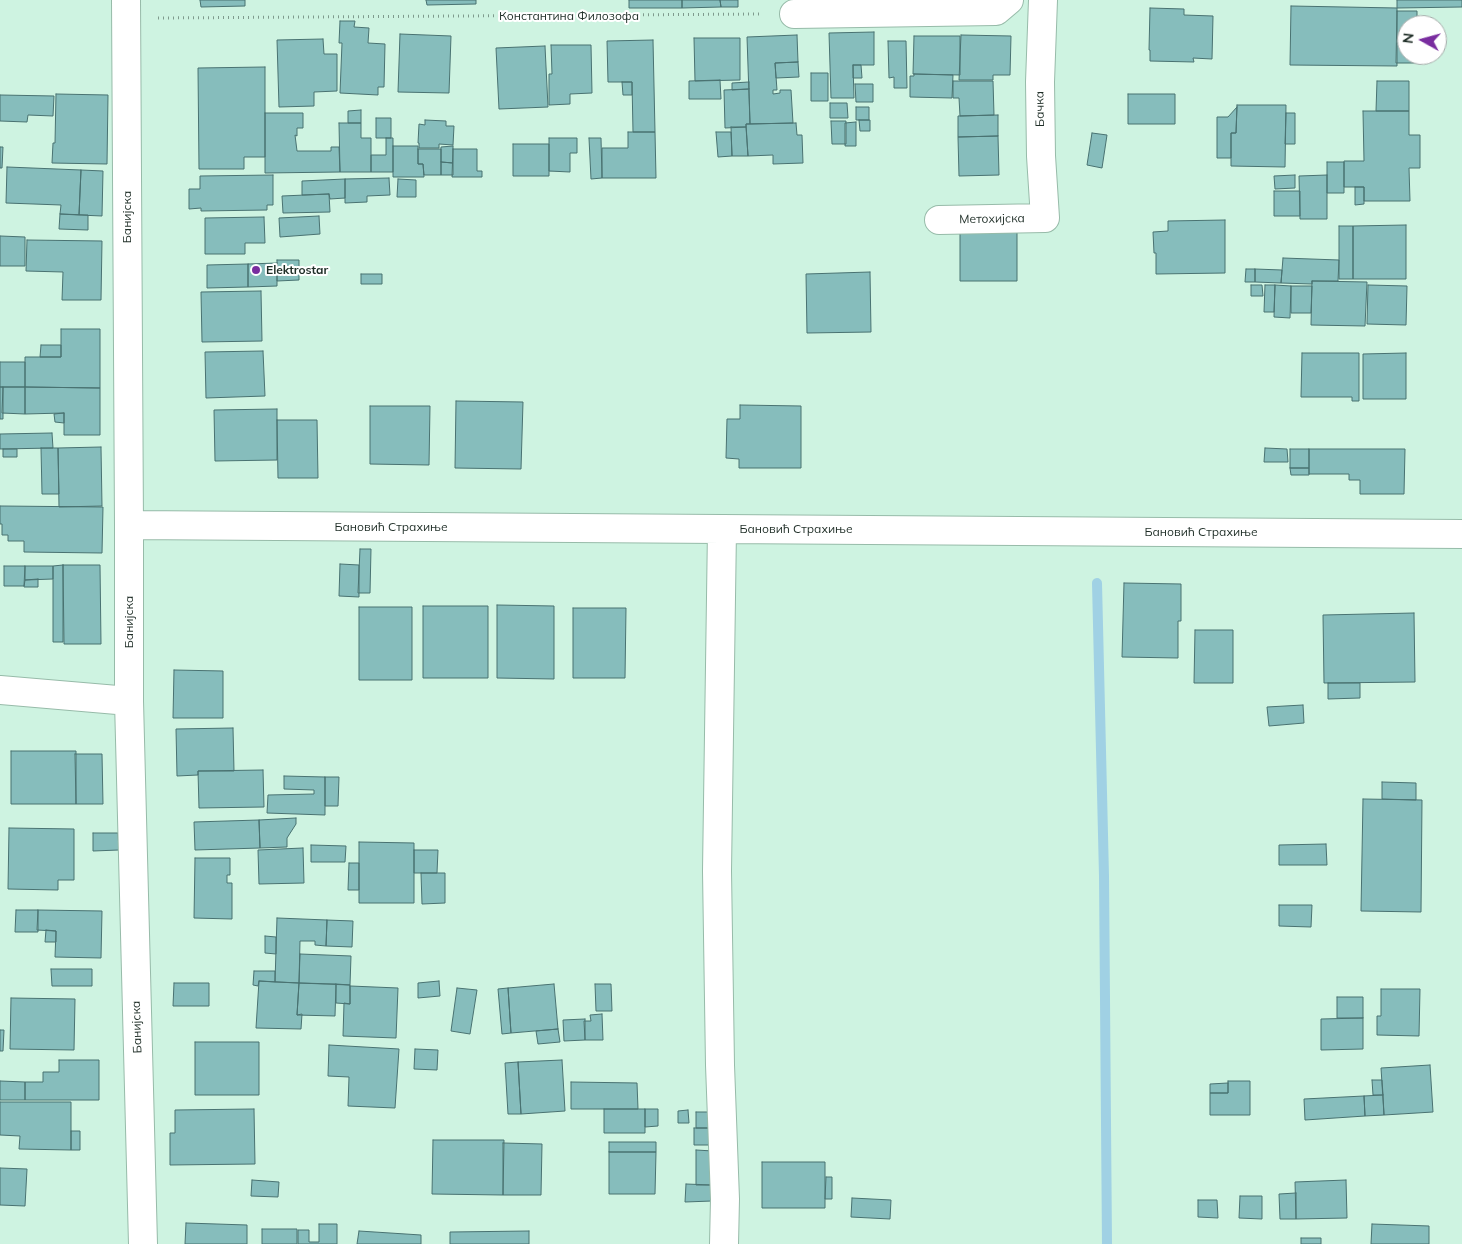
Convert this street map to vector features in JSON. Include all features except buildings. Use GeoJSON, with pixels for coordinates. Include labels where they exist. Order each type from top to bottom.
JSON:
{"type":"FeatureCollection","features":[{"type":"Feature","properties":{"kind":"street"},"geometry":{"type":"LineString","coordinates":[[794,14],[996,11],[1009,0]]}},
{"type":"Feature","properties":{"kind":"street","name":"Бачка"},"geometry":{"type":"LineString","coordinates":[[1043,0],[1040,82],[1041,156],[1045,218]]}},
{"type":"Feature","properties":{"kind":"street","name":"Банијска"},"geometry":{"type":"LineString","coordinates":[[125,9],[129,701],[143,1244]]}},
{"type":"Feature","properties":{"kind":"street","name":"Метохијска"},"geometry":{"type":"LineString","coordinates":[[938,220],[1045,218]]}},
{"type":"Feature","properties":{"kind":"street","name":"Бановић Страхиње"},"geometry":{"type":"LineString","coordinates":[[129,525],[1462,534]]}},
{"type":"Feature","properties":{"kind":"street"},"geometry":{"type":"LineString","coordinates":[[722,529],[717,871],[720,1065],[725,1199],[724,1244]]}},
{"type":"Feature","properties":{"kind":"street"},"geometry":{"type":"LineString","coordinates":[[0,690],[129,701]]}},
{"type":"Feature","properties":{"kind":"path","name":"Константина Филозофа"},"geometry":{"type":"LineString","coordinates":[[125,9],[794,14]]}},
{"type":"Feature","properties":{"kind":"waterway"},"geometry":{"type":"LineString","coordinates":[[1097,583],[1104,876],[1107,1244]]}},
{"type":"Feature","properties":{"kind":"place","name":"Elektrostar"},"geometry":{"type":"Point","coordinates":[256,270]}}]}
